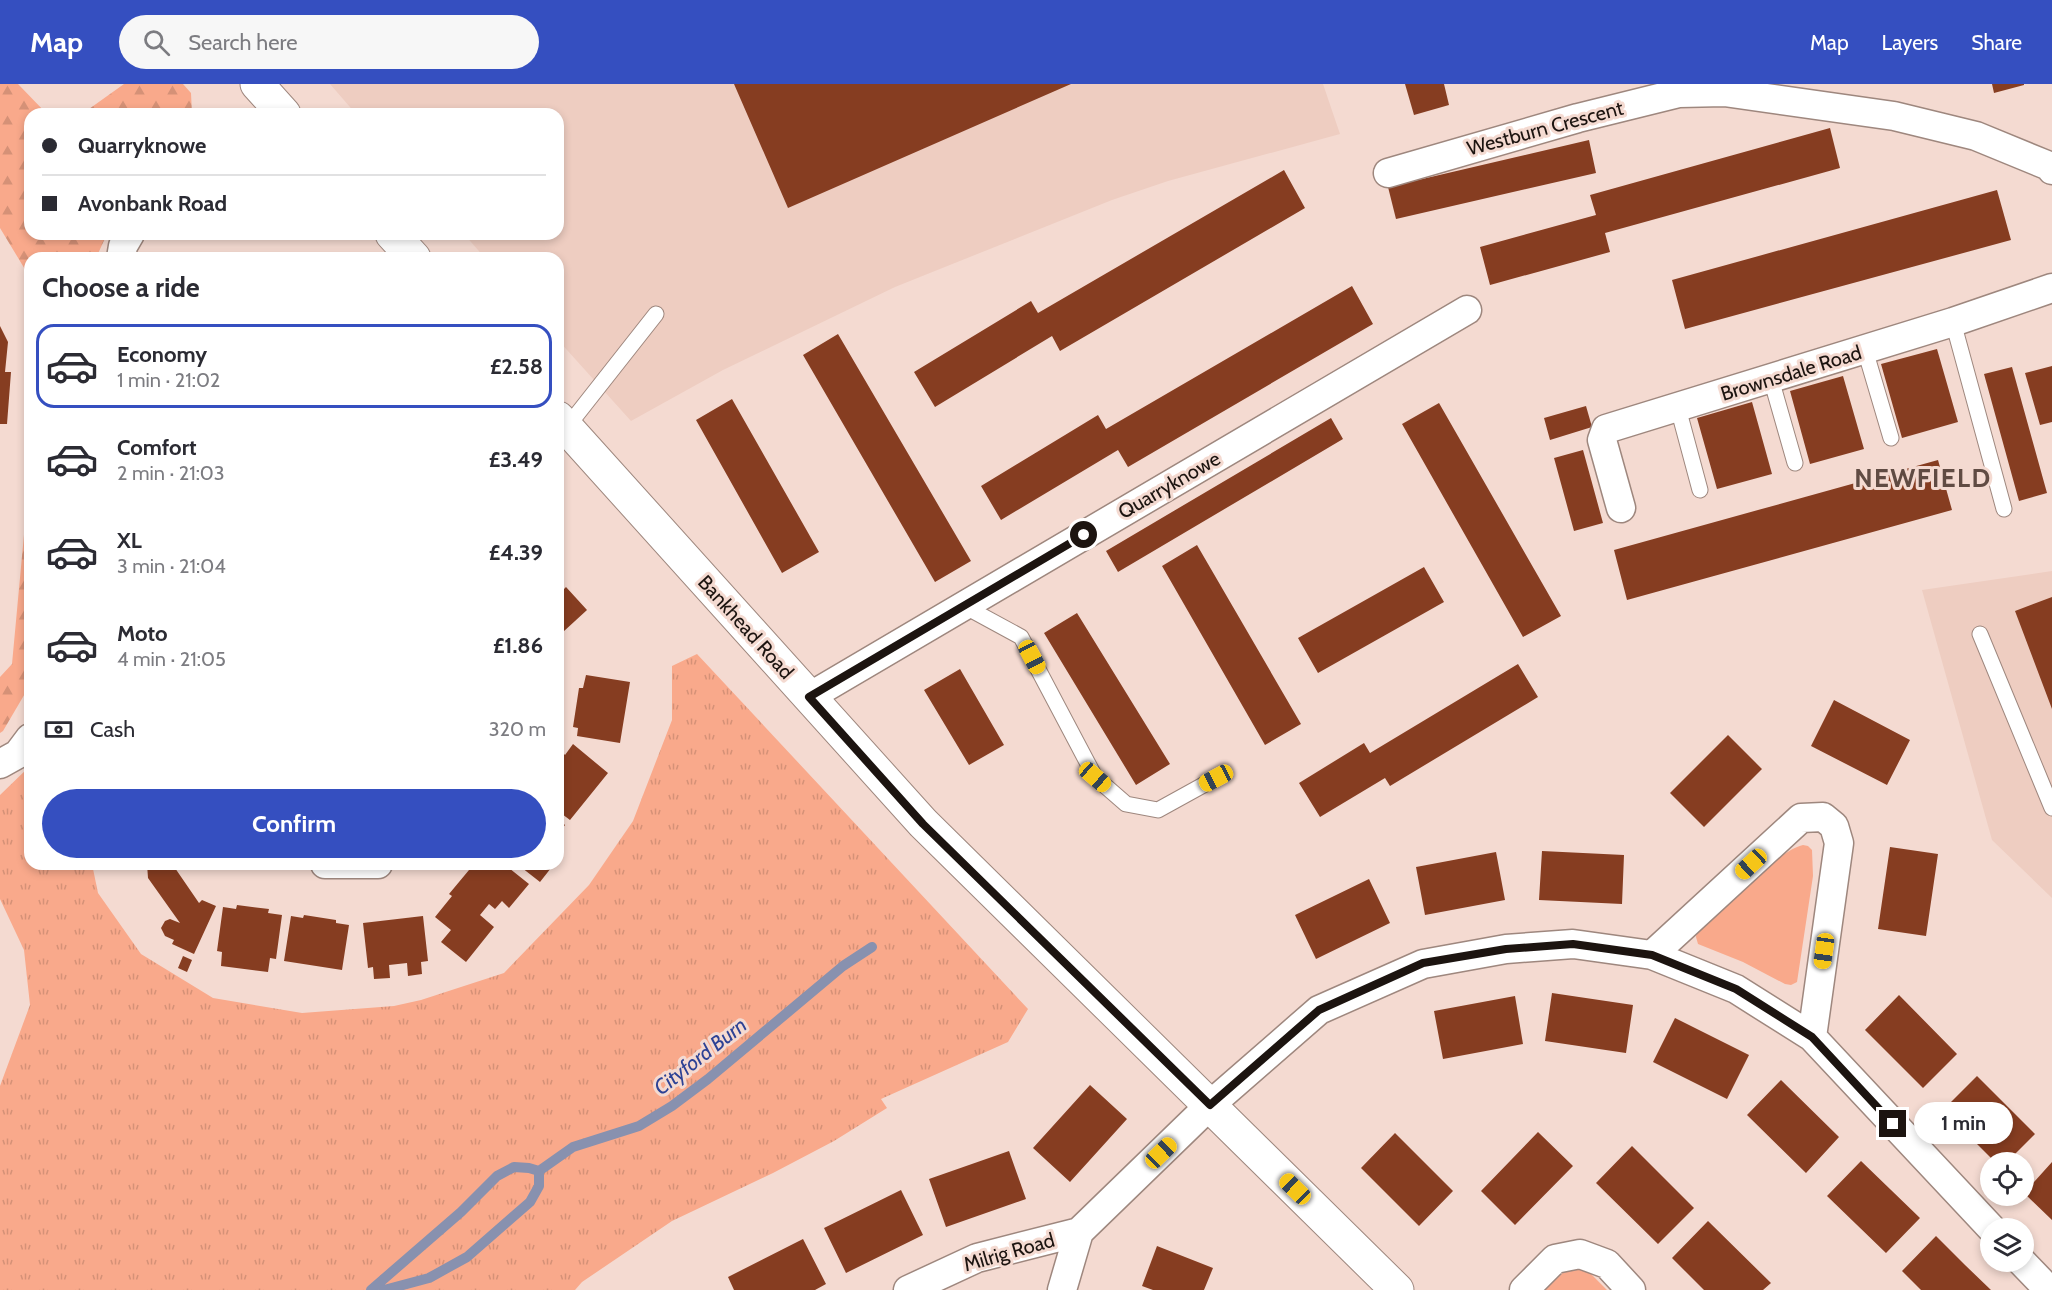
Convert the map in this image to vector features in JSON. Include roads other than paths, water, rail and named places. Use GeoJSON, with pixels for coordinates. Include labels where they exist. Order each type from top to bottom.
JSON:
{"type":"FeatureCollection","features":[{"type":"Feature","properties":{"kind":"street","name":"Westburn Crescent"},"geometry":{"type":"LineString","coordinates":[[1388,173],[1578,118],[1678,93],[1724,92],[1894,116],[1976,136],[2049,166],[2052,170]]}},
{"type":"Feature","properties":{"kind":"street"},"geometry":{"type":"LineString","coordinates":[[398,240],[408,252]]}},
{"type":"Feature","properties":{"kind":"street","name":"Brownsdale Road"},"geometry":{"type":"LineString","coordinates":[[1620,508],[1602,440],[1606,429],[1865,350],[2052,288]]}},
{"type":"Feature","properties":{"kind":"street","name":"Quarryknowe"},"geometry":{"type":"LineString","coordinates":[[809,697],[1467,310]]}},
{"type":"Feature","properties":{"kind":"street","name":"Bankhead Road"},"geometry":{"type":"LineString","coordinates":[[564,424],[923,824],[1397,1290]]}},
{"type":"Feature","properties":{"kind":"street"},"geometry":{"type":"LineString","coordinates":[[0,764],[18,754],[24,746]]}},
{"type":"Feature","properties":{"kind":"street"},"geometry":{"type":"LineString","coordinates":[[1652,955],[1801,818],[1823,817],[1834,826],[1839,843],[1812,1037]]}},
{"type":"Feature","properties":{"kind":"street"},"geometry":{"type":"LineString","coordinates":[[1062,1290],[1079,1232],[1210,1105],[1319,1010],[1423,963],[1506,949],[1573,944],[1652,955],[1736,989],[1812,1037],[1982,1218]]}},
{"type":"Feature","properties":{"kind":"street","name":"Milrig Road"},"geometry":{"type":"LineString","coordinates":[[908,1290],[977,1258],[1079,1232]]}},
{"type":"Feature","properties":{"kind":"street"},"geometry":{"type":"LineString","coordinates":[[1524,1290],[1555,1259],[1580,1254],[1606,1264],[1631,1290]]}},
{"type":"Feature","properties":{"kind":"street"},"geometry":{"type":"LineString","coordinates":[[2032,1272],[2049,1290]]}},
{"type":"Feature","properties":{"kind":"lane"},"geometry":{"type":"LineString","coordinates":[[564,420],[656,314]]}},
{"type":"Feature","properties":{"kind":"lane"},"geometry":{"type":"LineString","coordinates":[[1953,322],[2004,509]]}},
{"type":"Feature","properties":{"kind":"lane"},"geometry":{"type":"LineString","coordinates":[[1865,350],[1891,438]]}},
{"type":"Feature","properties":{"kind":"lane"},"geometry":{"type":"LineString","coordinates":[[1771,379],[1795,463]]}},
{"type":"Feature","properties":{"kind":"lane"},"geometry":{"type":"LineString","coordinates":[[1678,408],[1700,490]]}},
{"type":"Feature","properties":{"kind":"lane"},"geometry":{"type":"LineString","coordinates":[[964,606],[1021,638],[1095,777],[1126,804],[1158,810],[1216,778]]}},
{"type":"Feature","properties":{"kind":"lane"},"geometry":{"type":"LineString","coordinates":[[1980,634],[2052,808]]}},
{"type":"Feature","properties":{"kind":"waterway","name":"Cityford Burn"},"geometry":{"type":"LineString","coordinates":[[371,1290],[461,1212],[497,1176],[514,1167],[539,1171],[573,1147],[639,1126],[672,1106],[708,1079],[843,966],[872,947]]}},
{"type":"Feature","properties":{"kind":"waterway","name":"Cityford Burn"},"geometry":{"type":"LineString","coordinates":[[384,1290],[429,1278],[467,1257],[530,1202],[539,1186],[539,1171]]}},
{"type":"Feature","properties":{"kind":"district","name":"NEWFIELD"},"geometry":{"type":"Point","coordinates":[1923,478]}}]}
